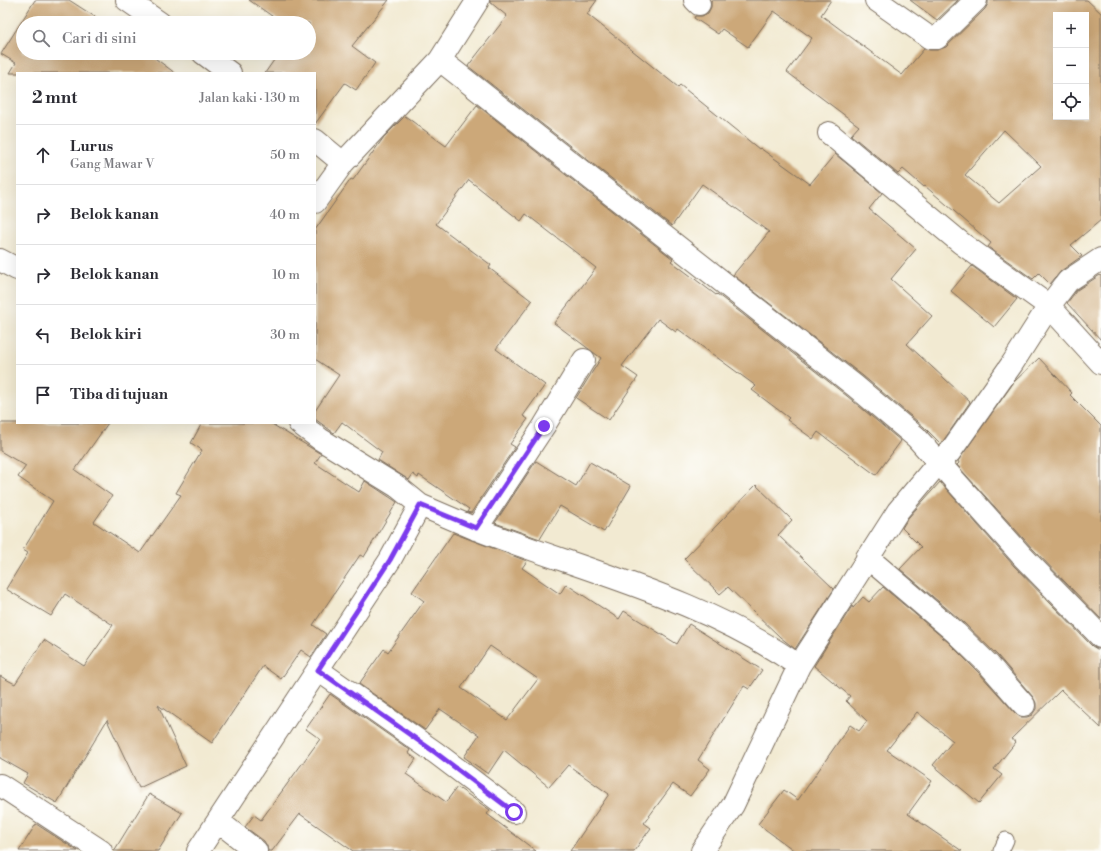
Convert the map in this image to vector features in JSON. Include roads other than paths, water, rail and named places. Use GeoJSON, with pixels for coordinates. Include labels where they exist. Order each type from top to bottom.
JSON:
{"type":"FeatureCollection","features":[{"type":"Feature","properties":{"kind":"street"},"geometry":{"type":"LineString","coordinates":[[127,0],[150,16]]}},
{"type":"Feature","properties":{"kind":"street"},"geometry":{"type":"LineString","coordinates":[[876,0],[930,38],[936,38],[976,0]]}},
{"type":"Feature","properties":{"kind":"street"},"geometry":{"type":"LineString","coordinates":[[316,201],[343,163],[440,60],[472,2]]}},
{"type":"Feature","properties":{"kind":"street"},"geometry":{"type":"LineString","coordinates":[[212,60],[229,72]]}},
{"type":"Feature","properties":{"kind":"street"},"geometry":{"type":"LineString","coordinates":[[440,60],[855,386],[916,437],[1023,557],[1101,637]]}},
{"type":"Feature","properties":{"kind":"street"},"geometry":{"type":"LineString","coordinates":[[829,133],[961,243],[1049,306],[1101,363]]}},
{"type":"Feature","properties":{"kind":"street"},"geometry":{"type":"LineString","coordinates":[[316,141],[343,163]]}},
{"type":"Feature","properties":{"kind":"street"},"geometry":{"type":"LineString","coordinates":[[702,851],[733,805],[799,666],[867,557],[898,511],[939,462],[950,452],[1012,364],[1049,306],[1068,281],[1101,259]]}},
{"type":"Feature","properties":{"kind":"street"},"geometry":{"type":"LineString","coordinates":[[0,260],[16,268]]}},
{"type":"Feature","properties":{"kind":"street"},"geometry":{"type":"LineString","coordinates":[[476,528],[544,426],[584,360]]}},
{"type":"Feature","properties":{"kind":"street"},"geometry":{"type":"LineString","coordinates":[[300,424],[398,487],[420,505],[476,528],[600,572],[710,615],[776,650],[799,666]]}},
{"type":"Feature","properties":{"kind":"street"},"geometry":{"type":"LineString","coordinates":[[198,851],[390,560],[420,505]]}},
{"type":"Feature","properties":{"kind":"street"},"geometry":{"type":"LineString","coordinates":[[867,557],[956,633],[989,665],[1024,705]]}},
{"type":"Feature","properties":{"kind":"street"},"geometry":{"type":"LineString","coordinates":[[318,670],[436,753],[514,812]]}},
{"type":"Feature","properties":{"kind":"street"},"geometry":{"type":"LineString","coordinates":[[0,784],[101,851]]}},
{"type":"Feature","properties":{"kind":"street"},"geometry":{"type":"LineString","coordinates":[[218,821],[256,851]]}}]}
